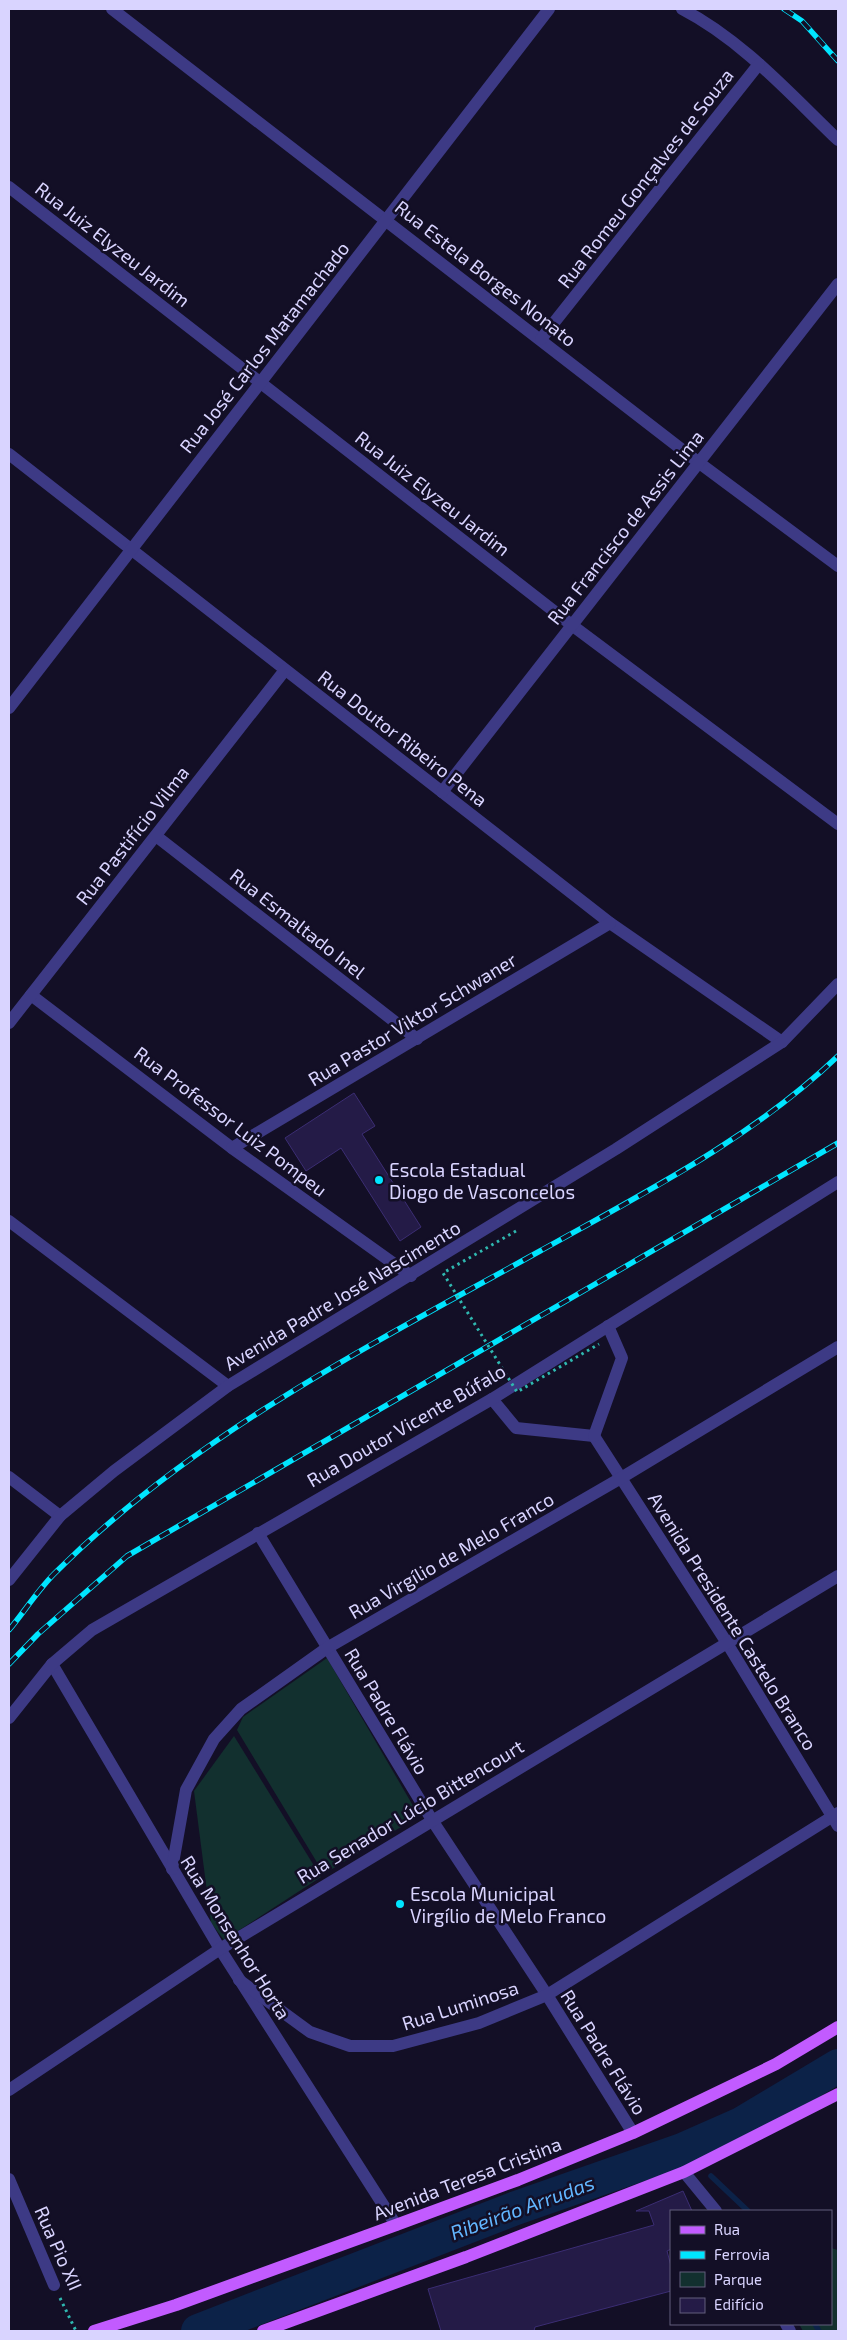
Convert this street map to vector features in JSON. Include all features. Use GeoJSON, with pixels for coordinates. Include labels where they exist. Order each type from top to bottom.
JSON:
{"type":"FeatureCollection","features":[{"type":"Feature","properties":{"kind":"main road","name":"Avenida Teresa Cristina"},"geometry":{"type":"LineString","coordinates":[[94,2331],[176,2305],[396,2225],[518,2180],[633,2134],[776,2064],[838,2027]]}},
{"type":"Feature","properties":{"kind":"main road"},"geometry":{"type":"LineString","coordinates":[[263,2331],[466,2257],[684,2172],[838,2094]]}},
{"type":"Feature","properties":{"kind":"street","name":"Rua Estela Borges Nonato"},"geometry":{"type":"LineString","coordinates":[[112,9],[698,462],[838,566]]}},
{"type":"Feature","properties":{"kind":"street","name":"Rua José Carlos Matamachado"},"geometry":{"type":"LineString","coordinates":[[9,708],[548,9]]}},
{"type":"Feature","properties":{"kind":"street"},"geometry":{"type":"LineString","coordinates":[[682,9],[697,17],[759,64],[838,140]]}},
{"type":"Feature","properties":{"kind":"street","name":"Rua Romeu Gonçalves de Souza"},"geometry":{"type":"LineString","coordinates":[[541,339],[759,64]]}},
{"type":"Feature","properties":{"kind":"street","name":"Rua Juiz Elyzeu Jardim"},"geometry":{"type":"LineString","coordinates":[[9,187],[573,626],[838,824]]}},
{"type":"Feature","properties":{"kind":"street","name":"Rua Francisco de Assis Lima"},"geometry":{"type":"LineString","coordinates":[[442,792],[838,284]]}},
{"type":"Feature","properties":{"kind":"street","name":"Rua Doutor Ribeiro Pena"},"geometry":{"type":"LineString","coordinates":[[9,454],[610,923],[782,1042]]}},
{"type":"Feature","properties":{"kind":"street","name":"Rua Pastifício Vilma"},"geometry":{"type":"LineString","coordinates":[[9,1023],[285,670]]}},
{"type":"Feature","properties":{"kind":"street","name":"Rua Esmaltado Inel"},"geometry":{"type":"LineString","coordinates":[[156,836],[416,1039]]}},
{"type":"Feature","properties":{"kind":"street","name":"Rua Pastor Viktor Schwaner"},"geometry":{"type":"LineString","coordinates":[[232,1148],[610,923]]}},
{"type":"Feature","properties":{"kind":"street","name":"Avenida Padre José Nascimento"},"geometry":{"type":"LineString","coordinates":[[9,1580],[60,1516],[114,1471],[228,1386],[411,1276],[616,1149],[782,1042],[838,984]]}},
{"type":"Feature","properties":{"kind":"street","name":"Rua Professor Luiz Pompeu"},"geometry":{"type":"LineString","coordinates":[[31,995],[232,1148],[411,1276]]}},
{"type":"Feature","properties":{"kind":"street","name":"Rua Doutor Vicente Búfalo"},"geometry":{"type":"LineString","coordinates":[[9,1718],[52,1664],[92,1630],[492,1399],[837,1184]]}},
{"type":"Feature","properties":{"kind":"street"},"geometry":{"type":"LineString","coordinates":[[9,1221],[228,1386]]}},
{"type":"Feature","properties":{"kind":"street"},"geometry":{"type":"LineString","coordinates":[[492,1399],[516,1428],[594,1436],[622,1358],[608,1326]]}},
{"type":"Feature","properties":{"kind":"street","name":"Rua Virgílio de Melo Franco"},"geometry":{"type":"LineString","coordinates":[[172,1869],[186,1790],[214,1739],[241,1709],[327,1648],[621,1478],[838,1346]]}},
{"type":"Feature","properties":{"kind":"street","name":"Avenida Presidente Castelo Branco"},"geometry":{"type":"LineString","coordinates":[[594,1436],[727,1643],[836,1818]]}},
{"type":"Feature","properties":{"kind":"street"},"geometry":{"type":"LineString","coordinates":[[9,1478],[60,1516]]}},
{"type":"Feature","properties":{"kind":"street","name":"Rua Padre Flávio"},"geometry":{"type":"LineString","coordinates":[[258,1533],[432,1820],[547,1996],[633,2134]]}},
{"type":"Feature","properties":{"kind":"street","name":"Rua Senador Lúcio Bittencourt"},"geometry":{"type":"LineString","coordinates":[[9,2090],[220,1949],[838,1576]]}},
{"type":"Feature","properties":{"kind":"street","name":"Rua Monsenhor Horta"},"geometry":{"type":"LineString","coordinates":[[52,1664],[239,1980],[396,2225]]}},
{"type":"Feature","properties":{"kind":"street","name":"Rua Luminosa"},"geometry":{"type":"LineString","coordinates":[[239,1980],[310,2032],[350,2046],[393,2046],[479,2023],[547,1996],[836,1818]]}},
{"type":"Feature","properties":{"kind":"street"},"geometry":{"type":"LineString","coordinates":[[684,2172],[715,2210]]}},
{"type":"Feature","properties":{"kind":"street","name":"Rua Pio XII"},"geometry":{"type":"LineString","coordinates":[[9,2179],[54,2285]]}},
{"type":"Feature","properties":{"kind":"path"},"geometry":{"type":"LineString","coordinates":[[516,1231],[444,1273],[517,1392],[599,1344]]}},
{"type":"Feature","properties":{"kind":"path","name":"Rua Pio XII"},"geometry":{"type":"LineString","coordinates":[[54,2285],[76,2331]]}},
{"type":"Feature","properties":{"kind":"green space"},"geometry":{"type":"Polygon","coordinates":[[[327,1658],[419,1816],[324,1874],[237,1730],[243,1717],[327,1658]]]}},
{"type":"Feature","properties":{"kind":"green space"},"geometry":{"type":"Polygon","coordinates":[[[234,1736],[321,1877],[224,1940],[211,1923],[194,1791],[234,1736]]]}},
{"type":"Feature","properties":{"kind":"green space"},"geometry":{"type":"Polygon","coordinates":[[[832,2248],[838,2250],[838,2331],[803,2331],[800,2325],[832,2325],[832,2248]]]}},
{"type":"Feature","properties":{"kind":"building"},"geometry":{"type":"Polygon","coordinates":[[[354,1093],[375,1126],[362,1134],[421,1227],[400,1241],[341,1148],[306,1171],[285,1138],[354,1093]]]}},
{"type":"Feature","properties":{"kind":"building"},"geometry":{"type":"Polygon","coordinates":[[[683,2191],[692,2210],[670,2210],[670,2250],[667,2251],[670,2262],[670,2291],[535,2327],[534,2331],[441,2331],[428,2289],[654,2225],[649,2211],[636,2211],[683,2191]]]}},
{"type":"Feature","properties":{"kind":"waterway","name":"Ribeirão Arrudas"},"geometry":{"type":"LineString","coordinates":[[198,2331],[516,2208],[682,2150],[741,2124],[838,2066]]}},
{"type":"Feature","properties":{"kind":"waterway"},"geometry":{"type":"LineString","coordinates":[[682,2150],[693,2163]]}},
{"type":"Feature","properties":{"kind":"waterway"},"geometry":{"type":"LineString","coordinates":[[711,2176],[747,2210]]}},
{"type":"Feature","properties":{"kind":"waterway"},"geometry":{"type":"LineString","coordinates":[[816,2325],[819,2331]]}},
{"type":"Feature","properties":{"kind":"railway"},"geometry":{"type":"LineString","coordinates":[[784,9],[802,21],[838,61]]}},
{"type":"Feature","properties":{"kind":"railway"},"geometry":{"type":"LineString","coordinates":[[9,1630],[50,1578],[110,1522],[167,1476],[226,1434],[350,1357],[695,1163],[769,1113],[838,1056]]}},
{"type":"Feature","properties":{"kind":"railway"},"geometry":{"type":"LineString","coordinates":[[9,1664],[38,1634],[127,1556],[838,1143]]}},
{"type":"Feature","properties":{"kind":"place","name":"Escola Estadual Diogo de Vasconcelos"},"geometry":{"type":"Point","coordinates":[379,1180]}},
{"type":"Feature","properties":{"kind":"place","name":"Escola Municipal Virgílio de Melo Franco"},"geometry":{"type":"Point","coordinates":[400,1904]}}]}
